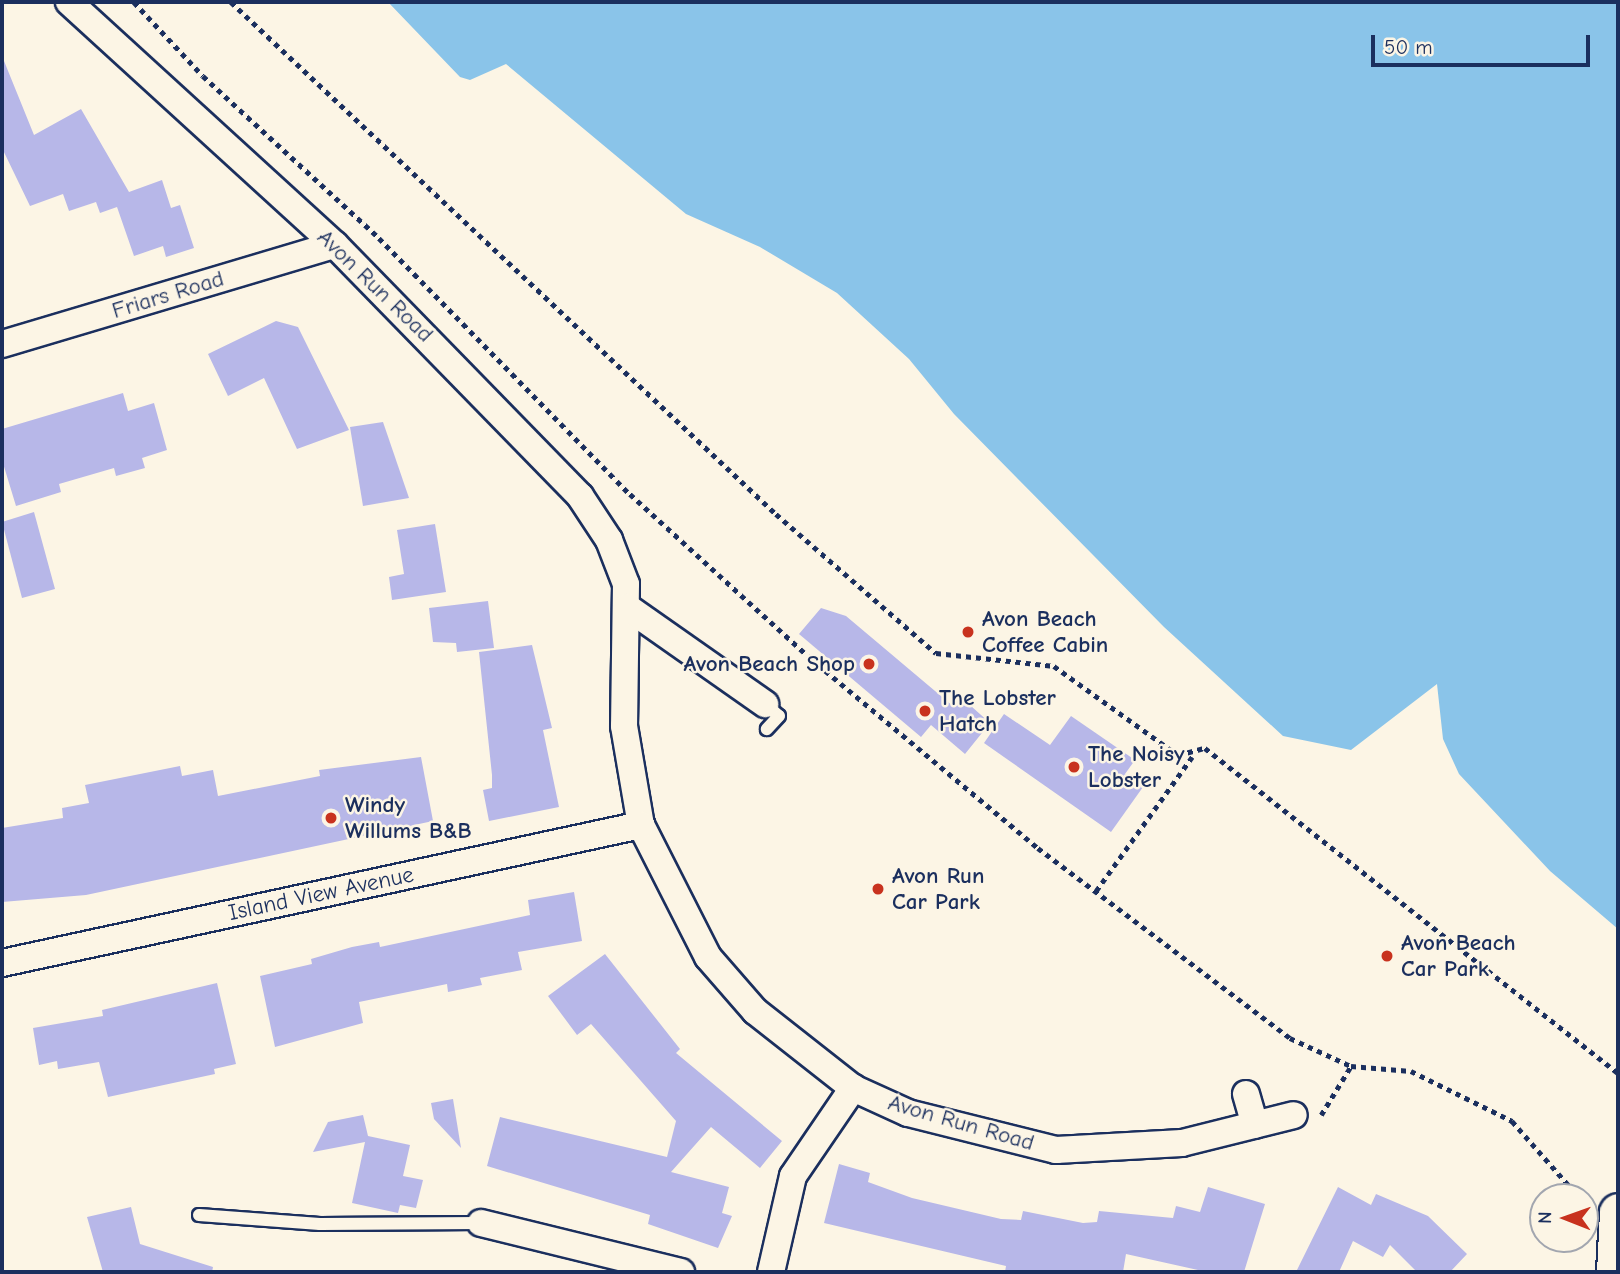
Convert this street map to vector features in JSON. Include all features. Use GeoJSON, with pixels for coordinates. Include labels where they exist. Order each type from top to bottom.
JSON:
{"type":"FeatureCollection","features":[{"type":"Feature","properties":{"kind":"street","name":"Avon Run Road"},"geometry":{"type":"LineString","coordinates":[[69,2],[335,245],[580,496],[609,540],[626,584],[624,726],[641,825],[708,957],[755,1011],[853,1088],[908,1113],[1056,1150],[1182,1143],[1294,1115]]}},
{"type":"Feature","properties":{"kind":"street","name":"Friars Road"},"geometry":{"type":"LineString","coordinates":[[2,344],[335,245]]}},
{"type":"Feature","properties":{"kind":"street"},"geometry":{"type":"LineString","coordinates":[[627,607],[766,717]]}},
{"type":"Feature","properties":{"kind":"street","name":"Island View Avenue"},"geometry":{"type":"LineString","coordinates":[[2,963],[641,825]]}},
{"type":"Feature","properties":{"kind":"street"},"geometry":{"type":"LineString","coordinates":[[771,1272],[793,1177],[853,1088]]}},
{"type":"Feature","properties":{"kind":"street"},"geometry":{"type":"LineString","coordinates":[[1247,1094],[1255,1125]]}},
{"type":"Feature","properties":{"kind":"street"},"geometry":{"type":"LineString","coordinates":[[1615,1272],[1618,1212]]}},
{"type":"Feature","properties":{"kind":"street"},"geometry":{"type":"LineString","coordinates":[[481,1223],[681,1272]]}},
{"type":"Feature","properties":{"kind":"lane"},"geometry":{"type":"LineString","coordinates":[[199,1215],[320,1224],[481,1223]]}},
{"type":"Feature","properties":{"kind":"path"},"geometry":{"type":"LineString","coordinates":[[134,2],[203,76],[379,238],[630,494],[810,658],[1096,891],[1290,1038],[1351,1066],[1411,1071],[1512,1121],[1567,1183]]}},
{"type":"Feature","properties":{"kind":"path"},"geometry":{"type":"LineString","coordinates":[[231,2],[786,523],[936,653],[1054,666],[1178,755],[1193,756]]}},
{"type":"Feature","properties":{"kind":"path"},"geometry":{"type":"LineString","coordinates":[[1096,891],[1193,756],[1205,748],[1618,1073]]}},
{"type":"Feature","properties":{"kind":"path"},"geometry":{"type":"LineString","coordinates":[[1294,1115],[1324,1114],[1351,1066]]}},
{"type":"Feature","properties":{"kind":"water"},"geometry":{"type":"Polygon","coordinates":[[[388,2],[1618,2],[1618,929],[1550,871],[1459,774],[1443,739],[1437,684],[1351,750],[1283,736],[1164,627],[954,414],[909,359],[837,293],[760,247],[686,214],[506,64],[470,80],[460,77],[388,2]]]}},
{"type":"Feature","properties":{"kind":"building"},"geometry":{"type":"Polygon","coordinates":[[[2,56],[34,135],[81,109],[129,192],[162,180],[171,208],[180,205],[194,248],[166,257],[163,246],[134,256],[117,207],[100,213],[96,202],[69,211],[63,194],[30,206],[2,148],[2,56]]]}},
{"type":"Feature","properties":{"kind":"building"},"geometry":{"type":"Polygon","coordinates":[[[276,321],[298,327],[349,430],[297,449],[264,378],[228,396],[208,354],[276,321]]]}},
{"type":"Feature","properties":{"kind":"building"},"geometry":{"type":"Polygon","coordinates":[[[123,393],[128,411],[154,403],[167,450],[142,458],[145,468],[116,476],[114,468],[59,484],[61,492],[16,506],[2,460],[2,429],[123,393]]]}},
{"type":"Feature","properties":{"kind":"building"},"geometry":{"type":"Polygon","coordinates":[[[383,422],[409,498],[363,506],[350,427],[383,422]]]}},
{"type":"Feature","properties":{"kind":"building"},"geometry":{"type":"Polygon","coordinates":[[[34,512],[55,589],[22,598],[2,522],[34,512]]]}},
{"type":"Feature","properties":{"kind":"building"},"geometry":{"type":"Polygon","coordinates":[[[435,524],[446,592],[392,600],[389,577],[404,574],[397,530],[435,524]]]}},
{"type":"Feature","properties":{"kind":"building"},"geometry":{"type":"Polygon","coordinates":[[[488,601],[494,648],[457,652],[456,643],[433,642],[429,608],[488,601]]]}},
{"type":"Feature","properties":{"kind":"building"},"geometry":{"type":"Polygon","coordinates":[[[821,608],[846,616],[954,707],[962,698],[990,723],[965,754],[931,725],[921,737],[799,634],[821,608]]]}},
{"type":"Feature","properties":{"kind":"building"},"geometry":{"type":"Polygon","coordinates":[[[532,645],[552,728],[543,730],[559,807],[489,821],[483,790],[492,788],[492,775],[479,652],[532,645]]]}},
{"type":"Feature","properties":{"kind":"building","name":"The Noisy Lobster"},"geometry":{"type":"Polygon","coordinates":[[[1004,714],[1050,745],[1071,716],[1135,760],[1125,774],[1143,787],[1111,832],[984,743],[1004,714]]]}},
{"type":"Feature","properties":{"kind":"building"},"geometry":{"type":"Polygon","coordinates":[[[421,757],[433,821],[86,895],[2,902],[2,828],[63,818],[62,808],[89,803],[85,785],[180,766],[182,776],[213,770],[218,796],[320,776],[319,770],[421,757]]]}},
{"type":"Feature","properties":{"kind":"building"},"geometry":{"type":"Polygon","coordinates":[[[574,892],[582,941],[518,952],[522,970],[480,978],[482,985],[448,992],[447,984],[359,1002],[363,1023],[275,1047],[260,976],[312,964],[311,959],[352,947],[379,942],[380,947],[530,915],[528,900],[574,892]]]}},
{"type":"Feature","properties":{"kind":"building"},"geometry":{"type":"Polygon","coordinates":[[[605,954],[680,1049],[676,1053],[782,1141],[760,1168],[711,1127],[671,1172],[729,1187],[722,1213],[732,1216],[718,1248],[648,1224],[650,1215],[487,1166],[500,1117],[667,1157],[676,1121],[591,1024],[577,1035],[548,996],[605,954]]]}},
{"type":"Feature","properties":{"kind":"building"},"geometry":{"type":"Polygon","coordinates":[[[217,983],[236,1064],[214,1069],[215,1074],[108,1097],[99,1062],[58,1069],[57,1061],[39,1065],[33,1028],[103,1016],[102,1010],[217,983]]]}},
{"type":"Feature","properties":{"kind":"building"},"geometry":{"type":"Polygon","coordinates":[[[453,1099],[461,1148],[434,1119],[431,1103],[453,1099]]]}},
{"type":"Feature","properties":{"kind":"building"},"geometry":{"type":"Polygon","coordinates":[[[363,1115],[368,1136],[410,1145],[403,1176],[423,1180],[416,1208],[400,1205],[398,1213],[352,1203],[365,1142],[313,1152],[328,1122],[363,1115]]]}},
{"type":"Feature","properties":{"kind":"building"},"geometry":{"type":"Polygon","coordinates":[[[839,1164],[870,1173],[868,1182],[912,1198],[1001,1219],[1021,1220],[1023,1211],[1083,1223],[1097,1222],[1099,1211],[1173,1218],[1176,1206],[1200,1212],[1208,1187],[1265,1204],[1244,1272],[1207,1272],[1126,1254],[1123,1272],[1005,1272],[1006,1266],[824,1223],[839,1164]]]}},
{"type":"Feature","properties":{"kind":"building"},"geometry":{"type":"Polygon","coordinates":[[[1338,1187],[1371,1205],[1376,1194],[1428,1216],[1467,1254],[1450,1272],[1417,1272],[1390,1245],[1383,1257],[1353,1241],[1339,1272],[1296,1272],[1338,1187]]]}},
{"type":"Feature","properties":{"kind":"building"},"geometry":{"type":"Polygon","coordinates":[[[131,1207],[140,1244],[213,1267],[212,1272],[103,1272],[87,1217],[131,1207]]]}},
{"type":"Feature","properties":{"kind":"place","name":"Avon Beach Coffee Cabin"},"geometry":{"type":"Point","coordinates":[968,632]}},
{"type":"Feature","properties":{"kind":"place","name":"Avon Beach Shop"},"geometry":{"type":"Point","coordinates":[869,664]}},
{"type":"Feature","properties":{"kind":"place","name":"The Lobster Hatch"},"geometry":{"type":"Point","coordinates":[925,711]}},
{"type":"Feature","properties":{"kind":"place","name":"The Noisy Lobster"},"geometry":{"type":"Point","coordinates":[1074,767]}},
{"type":"Feature","properties":{"kind":"place","name":"Windy Willums B&B"},"geometry":{"type":"Point","coordinates":[331,818]}},
{"type":"Feature","properties":{"kind":"place","name":"Avon Run Car Park"},"geometry":{"type":"Point","coordinates":[878,889]}},
{"type":"Feature","properties":{"kind":"place","name":"Avon Beach Car Park"},"geometry":{"type":"Point","coordinates":[1387,956]}}]}
